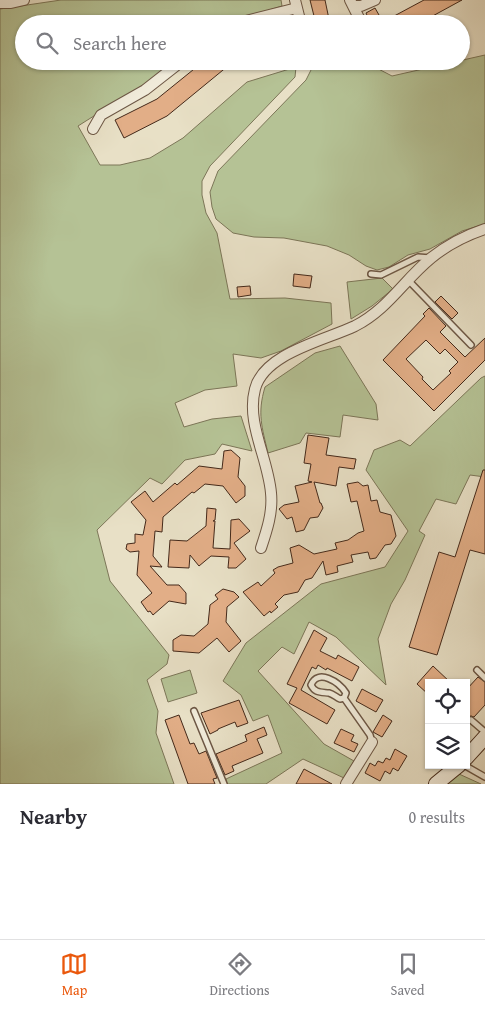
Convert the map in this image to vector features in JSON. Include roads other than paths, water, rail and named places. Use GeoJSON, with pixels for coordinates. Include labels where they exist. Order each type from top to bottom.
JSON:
{"type":"FeatureCollection","features":[{"type":"Feature","properties":{"kind":"street"},"geometry":{"type":"LineString","coordinates":[[0,3],[24,0]]}},
{"type":"Feature","properties":{"kind":"street"},"geometry":{"type":"LineString","coordinates":[[352,3],[361,6],[375,0]]}},
{"type":"Feature","properties":{"kind":"street"},"geometry":{"type":"LineString","coordinates":[[352,3],[358,15]]}},
{"type":"Feature","properties":{"kind":"street"},"geometry":{"type":"LineString","coordinates":[[262,15],[296,4]]}},
{"type":"Feature","properties":{"kind":"street"},"geometry":{"type":"LineString","coordinates":[[93,129],[101,115],[145,90],[171,70]]}},
{"type":"Feature","properties":{"kind":"street"},"geometry":{"type":"LineString","coordinates":[[261,548],[271,515],[271,492],[252,408],[256,386],[266,370],[306,346],[362,322],[381,310],[432,258],[451,244],[485,229]]}},
{"type":"Feature","properties":{"kind":"street"},"geometry":{"type":"LineString","coordinates":[[470,754],[485,737]]}},
{"type":"Feature","properties":{"kind":"street"},"geometry":{"type":"LineString","coordinates":[[346,784],[372,742]]}},
{"type":"Feature","properties":{"kind":"street"},"geometry":{"type":"LineString","coordinates":[[436,784],[454,769]]}},
{"type":"Feature","properties":{"kind":"lane"},"geometry":{"type":"LineString","coordinates":[[371,274],[381,275],[418,257],[432,258]]}},
{"type":"Feature","properties":{"kind":"lane"},"geometry":{"type":"LineString","coordinates":[[409,281],[471,344]]}},
{"type":"Feature","properties":{"kind":"lane"},"geometry":{"type":"LineString","coordinates":[[477,670],[485,678]]}},
{"type":"Feature","properties":{"kind":"lane"},"geometry":{"type":"LineString","coordinates":[[324,676],[342,687],[346,693],[344,698],[340,699],[330,693],[319,693],[313,690],[311,685],[313,680],[324,676]]}},
{"type":"Feature","properties":{"kind":"lane"},"geometry":{"type":"LineString","coordinates":[[344,698],[370,734],[372,742]]}},
{"type":"Feature","properties":{"kind":"lane"},"geometry":{"type":"LineString","coordinates":[[194,711],[224,784]]}},
{"type":"Feature","properties":{"kind":"lane"},"geometry":{"type":"LineString","coordinates":[[472,720],[485,732]]}},
{"type":"Feature","properties":{"kind":"lane"},"geometry":{"type":"LineString","coordinates":[[470,768],[485,777]]}}]}
